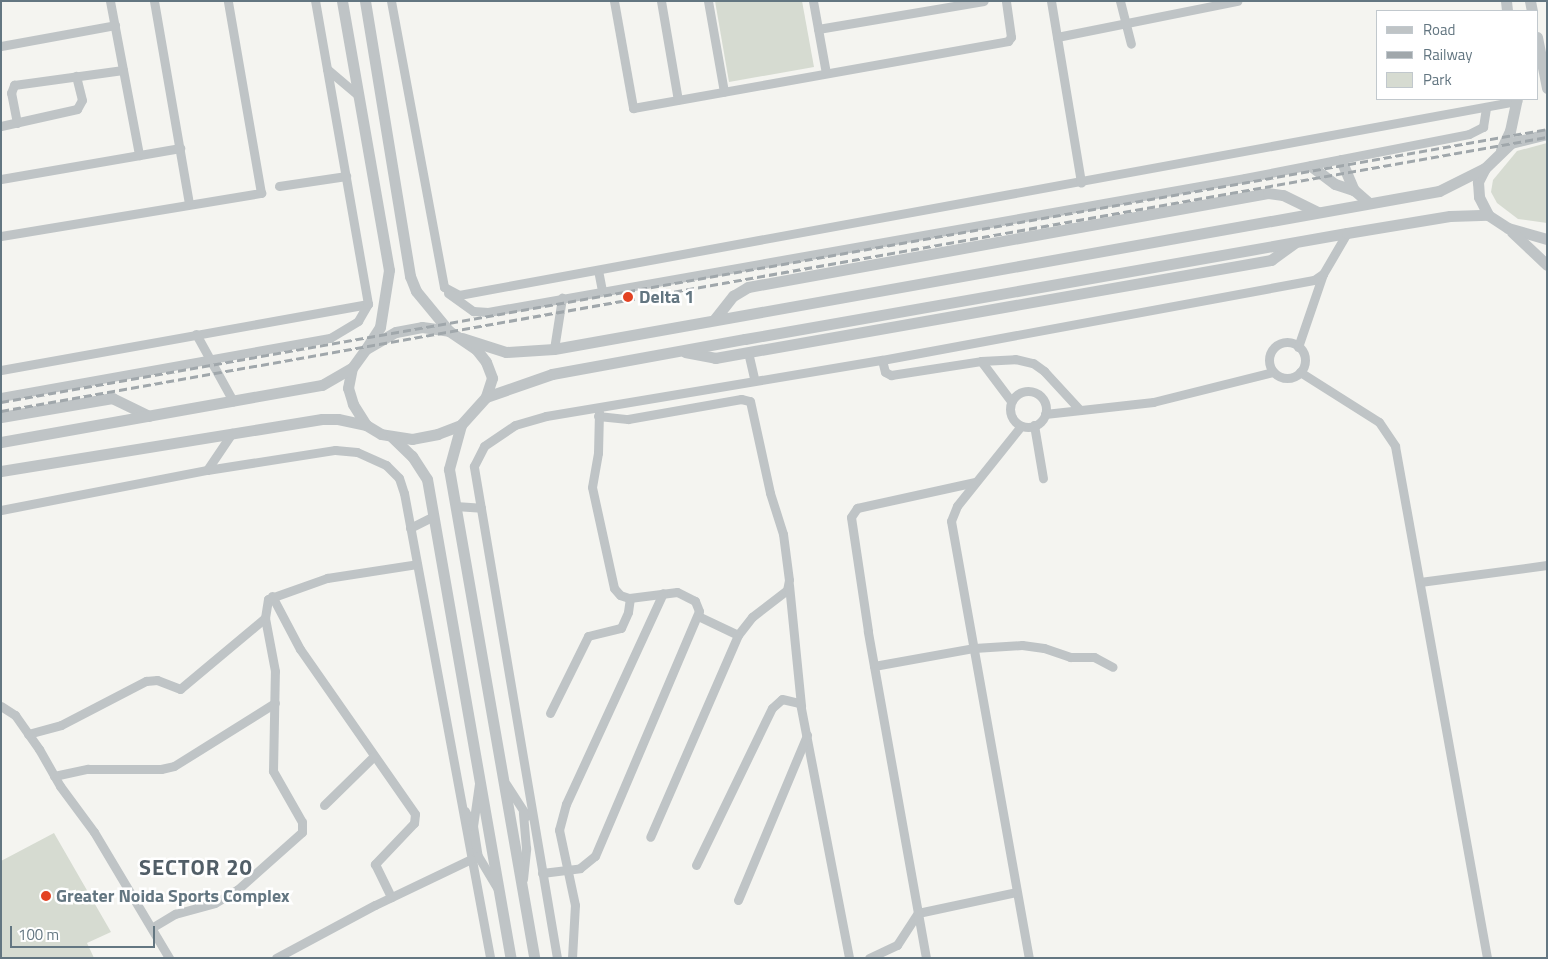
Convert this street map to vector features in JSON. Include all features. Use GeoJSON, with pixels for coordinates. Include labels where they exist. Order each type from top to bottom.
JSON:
{"type":"FeatureCollection","features":[{"type":"Feature","properties":{"kind":"street"},"geometry":{"type":"LineString","coordinates":[[110,1],[139,155]]}},
{"type":"Feature","properties":{"kind":"street"},"geometry":{"type":"LineString","coordinates":[[154,1],[189,204]]}},
{"type":"Feature","properties":{"kind":"street"},"geometry":{"type":"LineString","coordinates":[[1,236],[261,193],[228,1]]}},
{"type":"Feature","properties":{"kind":"street"},"geometry":{"type":"LineString","coordinates":[[1,397],[330,338],[358,321],[368,304],[315,1]]}},
{"type":"Feature","properties":{"kind":"street"},"geometry":{"type":"LineString","coordinates":[[1,442],[322,385],[352,368],[380,327],[389,270],[342,1]]}},
{"type":"Feature","properties":{"kind":"street"},"geometry":{"type":"LineString","coordinates":[[365,1],[410,276],[420,297],[449,331]]}},
{"type":"Feature","properties":{"kind":"street"},"geometry":{"type":"LineString","coordinates":[[391,1],[447,291],[460,305],[473,311],[488,312],[1341,160],[1469,134],[1483,127],[1486,107]]}},
{"type":"Feature","properties":{"kind":"street"},"geometry":{"type":"LineString","coordinates":[[614,1],[631,106],[678,100],[1008,41],[1011,37],[1006,1]]}},
{"type":"Feature","properties":{"kind":"street"},"geometry":{"type":"LineString","coordinates":[[661,1],[678,100]]}},
{"type":"Feature","properties":{"kind":"street"},"geometry":{"type":"LineString","coordinates":[[708,1],[724,92]]}},
{"type":"Feature","properties":{"kind":"street"},"geometry":{"type":"LineString","coordinates":[[813,1],[826,74]]}},
{"type":"Feature","properties":{"kind":"street"},"geometry":{"type":"LineString","coordinates":[[818,28],[984,1]]}},
{"type":"Feature","properties":{"kind":"street"},"geometry":{"type":"LineString","coordinates":[[1051,1],[1081,182]]}},
{"type":"Feature","properties":{"kind":"street"},"geometry":{"type":"LineString","coordinates":[[1120,1],[1131,44]]}},
{"type":"Feature","properties":{"kind":"street"},"geometry":{"type":"LineString","coordinates":[[1057,37],[1237,1]]}},
{"type":"Feature","properties":{"kind":"street"},"geometry":{"type":"LineString","coordinates":[[1,46],[115,25]]}},
{"type":"Feature","properties":{"kind":"street"},"geometry":{"type":"LineString","coordinates":[[1538,42],[1547,88]]}},
{"type":"Feature","properties":{"kind":"street"},"geometry":{"type":"LineString","coordinates":[[327,69],[359,96]]}},
{"type":"Feature","properties":{"kind":"street"},"geometry":{"type":"LineString","coordinates":[[17,122],[11,93],[14,85],[123,70]]}},
{"type":"Feature","properties":{"kind":"street"},"geometry":{"type":"LineString","coordinates":[[1,126],[77,109],[82,100],[76,76]]}},
{"type":"Feature","properties":{"kind":"street"},"geometry":{"type":"LineString","coordinates":[[447,291],[467,294],[1517,100],[1510,131],[1498,156]]}},
{"type":"Feature","properties":{"kind":"street"},"geometry":{"type":"LineString","coordinates":[[366,349],[396,332],[422,327],[449,331],[462,338],[506,352],[554,349],[1439,191],[1485,168],[1511,143],[1547,134]]}},
{"type":"Feature","properties":{"kind":"street"},"geometry":{"type":"LineString","coordinates":[[1,180],[180,148]]}},
{"type":"Feature","properties":{"kind":"street"},"geometry":{"type":"LineString","coordinates":[[1341,160],[1354,190]]}},
{"type":"Feature","properties":{"kind":"street"},"geometry":{"type":"LineString","coordinates":[[1310,166],[1335,184],[1354,190],[1369,203]]}},
{"type":"Feature","properties":{"kind":"street"},"geometry":{"type":"LineString","coordinates":[[1485,168],[1478,182],[1479,197],[1488,215],[1508,228],[1547,265]]}},
{"type":"Feature","properties":{"kind":"street"},"geometry":{"type":"LineString","coordinates":[[279,186],[346,176]]}},
{"type":"Feature","properties":{"kind":"street"},"geometry":{"type":"LineString","coordinates":[[714,320],[733,296],[748,287],[1258,195],[1283,194],[1318,212]]}},
{"type":"Feature","properties":{"kind":"street"},"geometry":{"type":"LineString","coordinates":[[486,397],[552,374],[1347,233],[1450,216],[1488,215]]}},
{"type":"Feature","properties":{"kind":"street"},"geometry":{"type":"LineString","coordinates":[[1508,228],[1547,239]]}},
{"type":"Feature","properties":{"kind":"street"},"geometry":{"type":"LineString","coordinates":[[1298,347],[1323,274],[1347,233]]}},
{"type":"Feature","properties":{"kind":"street"},"geometry":{"type":"LineString","coordinates":[[679,351],[714,358],[1271,260],[1295,242]]}},
{"type":"Feature","properties":{"kind":"street"},"geometry":{"type":"LineString","coordinates":[[598,270],[602,291]]}},
{"type":"Feature","properties":{"kind":"street"},"geometry":{"type":"LineString","coordinates":[[557,958],[474,466],[484,446],[516,425],[599,406],[754,379],[882,360],[1314,280],[1323,274]]}},
{"type":"Feature","properties":{"kind":"street"},"geometry":{"type":"LineString","coordinates":[[554,349],[562,298]]}},
{"type":"Feature","properties":{"kind":"street"},"geometry":{"type":"LineString","coordinates":[[1,370],[368,304]]}},
{"type":"Feature","properties":{"kind":"street"},"geometry":{"type":"LineString","coordinates":[[196,334],[232,401]]}},
{"type":"Feature","properties":{"kind":"street"},"geometry":{"type":"LineString","coordinates":[[462,338],[486,362],[492,378],[486,397],[461,425],[449,469],[534,958]]}},
{"type":"Feature","properties":{"kind":"street"},"geometry":{"type":"LineString","coordinates":[[1029,958],[951,521],[957,506],[1021,426],[1034,425],[1045,414],[1153,402],[1273,372],[1289,378],[1300,372],[1304,357],[1298,347],[1283,343],[1273,349],[1269,360],[1273,372]]}},
{"type":"Feature","properties":{"kind":"street"},"geometry":{"type":"LineString","coordinates":[[748,352],[754,379]]}},
{"type":"Feature","properties":{"kind":"street"},"geometry":{"type":"LineString","coordinates":[[882,360],[884,372],[891,375],[981,360],[1015,359],[1033,363],[1044,371],[1080,410]]}},
{"type":"Feature","properties":{"kind":"street"},"geometry":{"type":"LineString","coordinates":[[981,360],[1011,401]]}},
{"type":"Feature","properties":{"kind":"street"},"geometry":{"type":"LineString","coordinates":[[352,368],[348,388],[358,415],[366,425]]}},
{"type":"Feature","properties":{"kind":"street"},"geometry":{"type":"LineString","coordinates":[[1300,372],[1379,422],[1389,433],[1395,446],[1487,958]]}},
{"type":"Feature","properties":{"kind":"street"},"geometry":{"type":"LineString","coordinates":[[1021,426],[1010,412],[1011,401],[1020,392],[1031,391],[1045,402],[1045,414]]}},
{"type":"Feature","properties":{"kind":"street"},"geometry":{"type":"LineString","coordinates":[[1,417],[112,398],[149,416]]}},
{"type":"Feature","properties":{"kind":"street"},"geometry":{"type":"LineString","coordinates":[[598,416],[628,419],[741,399],[750,401],[770,493],[783,534],[801,707],[849,958]]}},
{"type":"Feature","properties":{"kind":"street"},"geometry":{"type":"LineString","coordinates":[[542,873],[568,872],[587,865],[595,856],[698,616],[698,605],[695,601],[677,592],[630,598],[620,595],[612,582],[592,487],[599,406]]}},
{"type":"Feature","properties":{"kind":"street"},"geometry":{"type":"LineString","coordinates":[[1,480],[7,470],[322,419],[338,419],[366,425],[392,437],[412,439],[461,425]]}},
{"type":"Feature","properties":{"kind":"street"},"geometry":{"type":"LineString","coordinates":[[1034,425],[1043,478]]}},
{"type":"Feature","properties":{"kind":"street"},"geometry":{"type":"LineString","coordinates":[[207,470],[232,433]]}},
{"type":"Feature","properties":{"kind":"street"},"geometry":{"type":"LineString","coordinates":[[392,437],[423,468],[511,958]]}},
{"type":"Feature","properties":{"kind":"street"},"geometry":{"type":"LineString","coordinates":[[1,510],[207,470],[335,450],[357,452],[386,465],[399,478],[410,528],[490,957]]}},
{"type":"Feature","properties":{"kind":"street"},"geometry":{"type":"LineString","coordinates":[[926,958],[874,666],[851,517],[853,511],[975,482]]}},
{"type":"Feature","properties":{"kind":"street"},"geometry":{"type":"LineString","coordinates":[[455,506],[481,508]]}},
{"type":"Feature","properties":{"kind":"street"},"geometry":{"type":"LineString","coordinates":[[410,528],[432,518]]}},
{"type":"Feature","properties":{"kind":"street"},"geometry":{"type":"LineString","coordinates":[[153,927],[175,914],[215,903],[237,890],[302,832],[302,822],[273,771],[274,662],[265,618],[268,600],[272,596],[327,578],[417,564]]}},
{"type":"Feature","properties":{"kind":"street"},"geometry":{"type":"LineString","coordinates":[[1420,582],[1547,565]]}},
{"type":"Feature","properties":{"kind":"street"},"geometry":{"type":"LineString","coordinates":[[650,837],[738,635],[752,617],[777,600],[789,584]]}},
{"type":"Feature","properties":{"kind":"street"},"geometry":{"type":"LineString","coordinates":[[572,958],[575,906],[559,839],[566,804],[663,593]]}},
{"type":"Feature","properties":{"kind":"street"},"geometry":{"type":"LineString","coordinates":[[272,596],[294,641],[416,817],[375,864],[390,897]]}},
{"type":"Feature","properties":{"kind":"street"},"geometry":{"type":"LineString","coordinates":[[550,713],[588,636],[621,628],[630,598]]}},
{"type":"Feature","properties":{"kind":"street"},"geometry":{"type":"LineString","coordinates":[[698,616],[738,635]]}},
{"type":"Feature","properties":{"kind":"street"},"geometry":{"type":"LineString","coordinates":[[28,734],[61,726],[146,681],[157,680],[180,689],[265,618]]}},
{"type":"Feature","properties":{"kind":"street"},"geometry":{"type":"LineString","coordinates":[[874,666],[974,648],[1032,645],[1063,656],[1094,657],[1113,666]]}},
{"type":"Feature","properties":{"kind":"street"},"geometry":{"type":"LineString","coordinates":[[696,864],[772,708],[782,699],[793,700],[801,707]]}},
{"type":"Feature","properties":{"kind":"street"},"geometry":{"type":"LineString","coordinates":[[54,776],[88,769],[161,769],[174,766],[275,703]]}},
{"type":"Feature","properties":{"kind":"street"},"geometry":{"type":"LineString","coordinates":[[1,706],[15,715],[28,734],[153,927],[169,958]]}},
{"type":"Feature","properties":{"kind":"street"},"geometry":{"type":"LineString","coordinates":[[738,900],[807,735]]}},
{"type":"Feature","properties":{"kind":"street"},"geometry":{"type":"LineString","coordinates":[[324,805],[374,756]]}},
{"type":"Feature","properties":{"kind":"street"},"geometry":{"type":"LineString","coordinates":[[503,779],[523,812],[533,822]]}},
{"type":"Feature","properties":{"kind":"street"},"geometry":{"type":"LineString","coordinates":[[479,783],[473,826],[478,856],[499,890]]}},
{"type":"Feature","properties":{"kind":"street"},"geometry":{"type":"LineString","coordinates":[[462,806],[473,826]]}},
{"type":"Feature","properties":{"kind":"street"},"geometry":{"type":"LineString","coordinates":[[522,886],[526,848],[523,812]]}},
{"type":"Feature","properties":{"kind":"street"},"geometry":{"type":"LineString","coordinates":[[276,958],[390,897],[471,859]]}},
{"type":"Feature","properties":{"kind":"street"},"geometry":{"type":"LineString","coordinates":[[869,958],[897,945],[918,913],[1016,892]]}},
{"type":"Feature","properties":{"kind":"green space"},"geometry":{"type":"Polygon","coordinates":[[[715,1],[802,1],[814,67],[729,82],[715,1]]]}},
{"type":"Feature","properties":{"kind":"green space"},"geometry":{"type":"Polygon","coordinates":[[[1547,143],[1547,223],[1518,219],[1497,203],[1491,192],[1493,180],[1517,151],[1547,143]]]}},
{"type":"Feature","properties":{"kind":"green space","name":"Greater Noida Sports Complex"},"geometry":{"type":"Polygon","coordinates":[[[54,833],[111,932],[87,943],[94,958],[1,958],[1,861],[54,833]]]}},
{"type":"Feature","properties":{"kind":"railway"},"geometry":{"type":"LineString","coordinates":[[1,402],[1547,129]]}},
{"type":"Feature","properties":{"kind":"railway"},"geometry":{"type":"LineString","coordinates":[[1,411],[1547,137]]}},
{"type":"Feature","properties":{"kind":"place","name":"Delta 1"},"geometry":{"type":"Point","coordinates":[628,297]}},
{"type":"Feature","properties":{"kind":"place","name":"Greater Noida Sports Complex"},"geometry":{"type":"Point","coordinates":[46,896]}},
{"type":"Feature","properties":{"kind":"district","name":"SECTOR 20"},"geometry":{"type":"Point","coordinates":[196,868]}}]}
